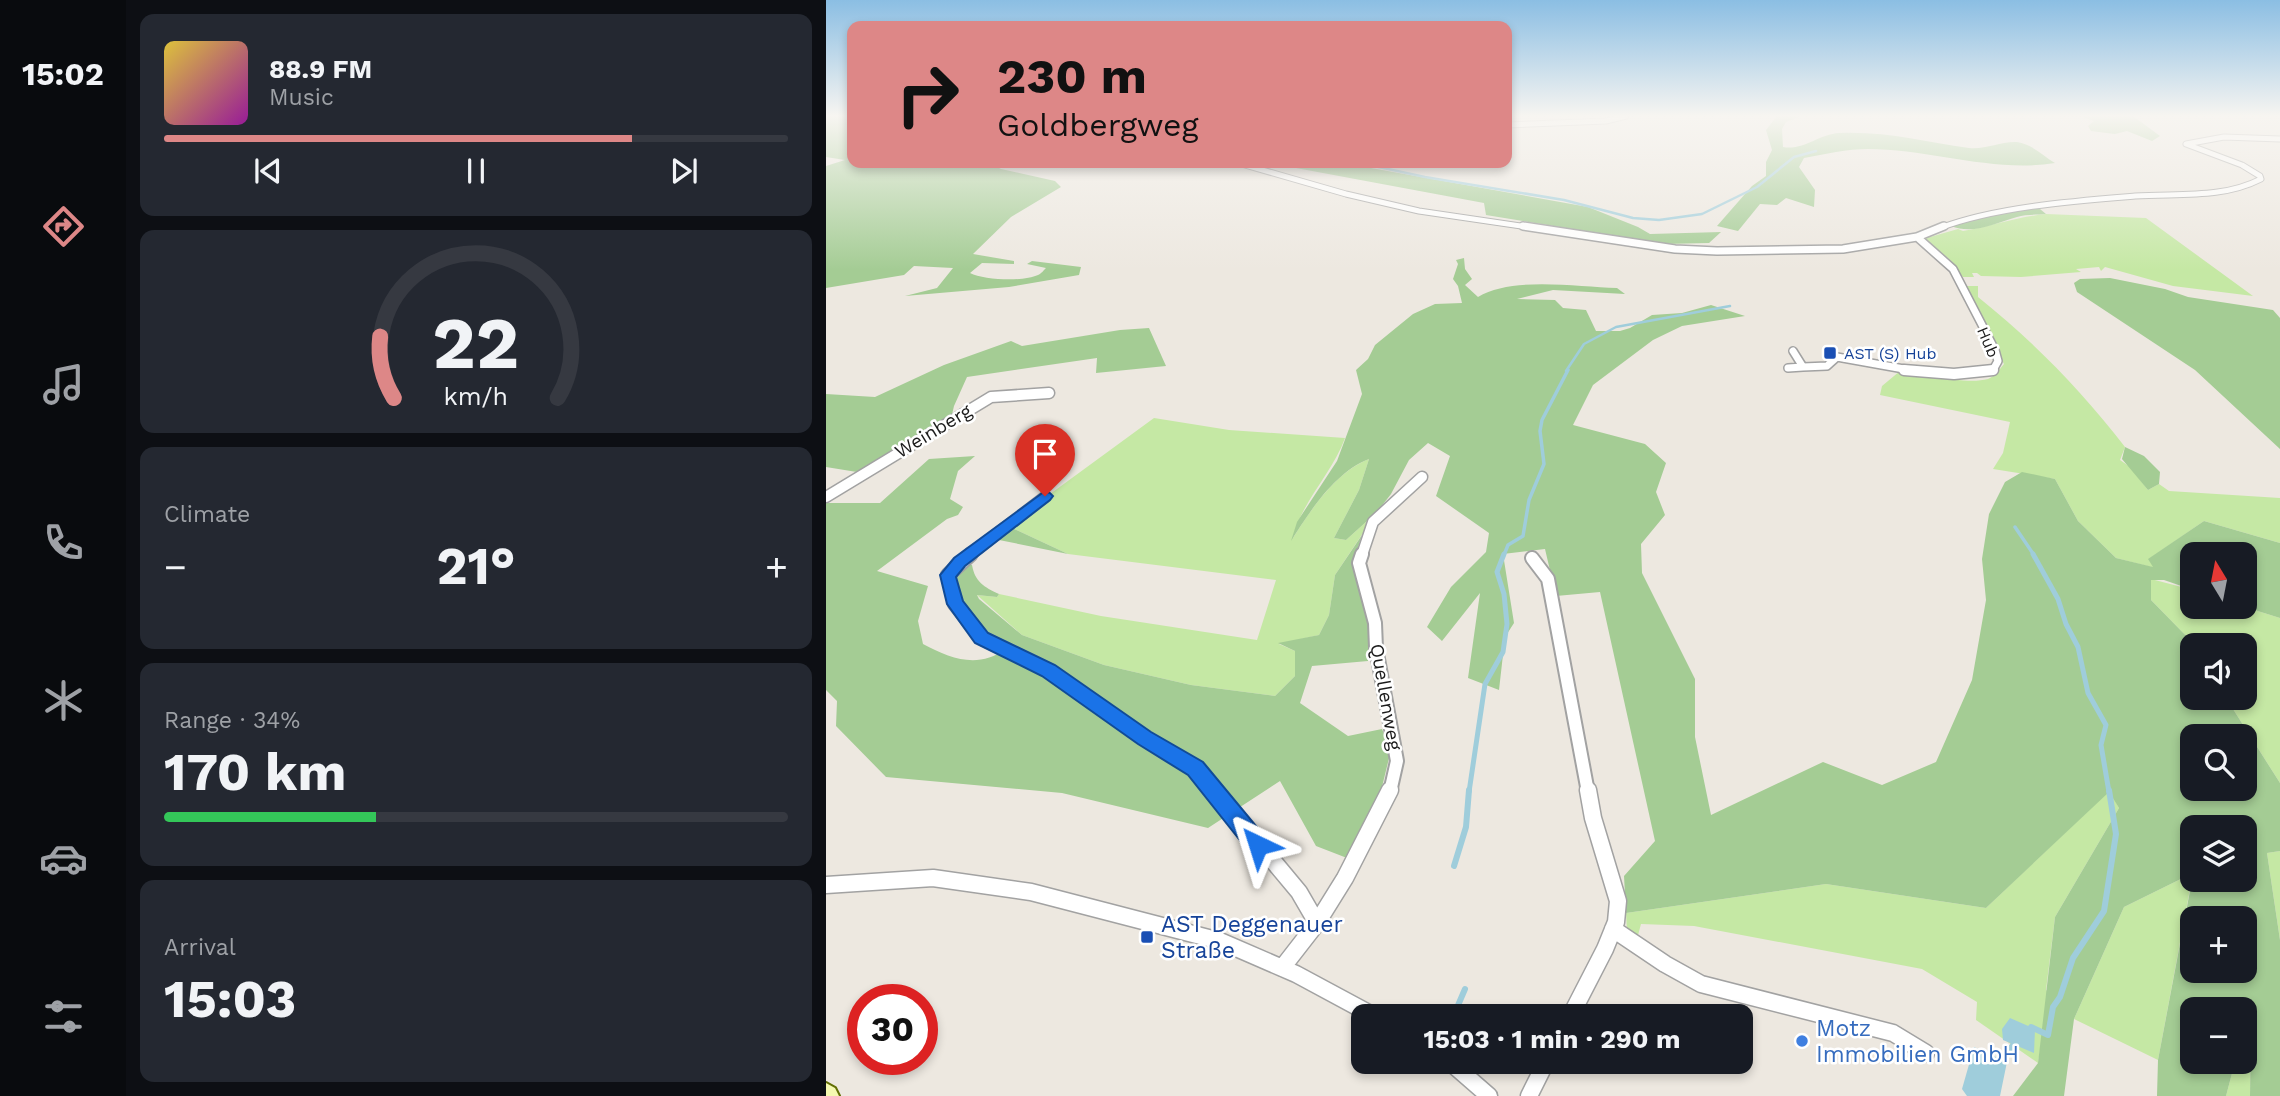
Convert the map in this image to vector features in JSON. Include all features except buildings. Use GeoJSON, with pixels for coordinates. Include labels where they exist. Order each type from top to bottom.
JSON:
{"type":"FeatureCollection","features":[{"type":"Feature","properties":{"kind":"street"},"geometry":{"type":"LineString","coordinates":[[1255,168],[1346,194],[1419,211],[1675,249],[1758,252],[1843,249],[1917,237],[1987,213],[2135,196],[2203,194],[2243,188],[2261,179],[2245,167]]}},
{"type":"Feature","properties":{"kind":"street","name":"Hub"},"geometry":{"type":"LineString","coordinates":[[1803,367],[1827,366],[1837,357],[1897,369],[1968,376],[1993,370],[1998,361],[1954,269],[1917,237]]}},
{"type":"Feature","properties":{"kind":"street"},"geometry":{"type":"LineString","coordinates":[[1788,368],[1803,367],[1793,351]]}},
{"type":"Feature","properties":{"kind":"street","name":"Weinberg"},"geometry":{"type":"LineString","coordinates":[[826,497],[991,397],[1049,393]]}},
{"type":"Feature","properties":{"kind":"street","name":"Quellenweg"},"geometry":{"type":"LineString","coordinates":[[1282,968],[1317,923],[1345,878],[1390,792],[1397,761],[1376,648],[1375,623],[1359,564],[1373,522],[1422,477]]}},
{"type":"Feature","properties":{"kind":"street"},"geometry":{"type":"LineString","coordinates":[[1045,496],[960,562],[948,575],[955,604],[982,638],[1048,670],[1144,738],[1196,769],[1299,892],[1317,923]]}},
{"type":"Feature","properties":{"kind":"street"},"geometry":{"type":"LineString","coordinates":[[1532,558],[1548,579],[1593,818],[1618,901],[1613,929],[1576,1004]]}},
{"type":"Feature","properties":{"kind":"street"},"geometry":{"type":"LineString","coordinates":[[826,885],[933,878],[1031,892],[1220,941],[1282,968],[1351,1004]]}},
{"type":"Feature","properties":{"kind":"street"},"geometry":{"type":"LineString","coordinates":[[1613,929],[1665,964],[1701,984],[1893,1032],[1926,1053]]}},
{"type":"Feature","properties":{"kind":"street"},"geometry":{"type":"LineString","coordinates":[[1464,1074],[1489,1096]]}},
{"type":"Feature","properties":{"kind":"street"},"geometry":{"type":"LineString","coordinates":[[1529,1096],[1540,1074]]}},
{"type":"Feature","properties":{"kind":"green space"},"geometry":{"type":"Polygon","coordinates":[[[826,167],[999,168],[1055,181],[1061,187],[1011,217],[973,254],[1014,261],[1014,264],[982,263],[970,273],[984,277],[1023,279],[1039,274],[1046,268],[1027,264],[1032,261],[1081,267],[1079,275],[1009,287],[905,296],[937,288],[953,268],[914,266],[904,275],[826,288],[826,167]]]}},
{"type":"Feature","properties":{"kind":"green space"},"geometry":{"type":"Polygon","coordinates":[[[1766,167],[1799,167],[1815,190],[1814,207],[1786,198],[1777,205],[1760,204],[1738,231],[1717,226],[1752,186],[1766,176],[1766,167]]]}},
{"type":"Feature","properties":{"kind":"green space"},"geometry":{"type":"Polygon","coordinates":[[[1296,168],[1371,168],[1588,207],[1650,234],[1721,232],[1709,243],[1665,244],[1486,215],[1484,203],[1296,168]]]}},
{"type":"Feature","properties":{"kind":"green space"},"geometry":{"type":"Polygon","coordinates":[[[2011,209],[2040,209],[2046,214],[2020,216],[1976,229],[1951,226],[2011,209]]]}},
{"type":"Feature","properties":{"kind":"green space"},"geometry":{"type":"Polygon","coordinates":[[[2046,214],[2146,218],[2253,296],[2173,286],[2105,267],[2101,271],[2099,267],[2076,269],[2081,272],[2021,277],[1981,276],[1972,273],[1974,277],[1963,277],[1948,258],[1923,239],[1958,229],[1963,231],[2046,214]]]}},
{"type":"Feature","properties":{"kind":"green space"},"geometry":{"type":"Polygon","coordinates":[[[1464,258],[1465,269],[1472,279],[1465,285],[1478,297],[1508,287],[1526,285],[1617,288],[1625,294],[1553,290],[1517,299],[1555,300],[1563,308],[1586,310],[1596,331],[1620,331],[1652,315],[1682,313],[1711,305],[1745,316],[1682,326],[1653,340],[1593,385],[1573,425],[1645,444],[1666,463],[1656,492],[1665,515],[1641,544],[1642,573],[1695,679],[1695,737],[1711,815],[1823,762],[1882,785],[1936,762],[1972,680],[1986,600],[1982,559],[1989,514],[2005,482],[2022,472],[2055,479],[2078,521],[2116,558],[2153,567],[2148,559],[2204,521],[2280,543],[2280,618],[2258,611],[2258,542],[2180,542],[2180,586],[2164,580],[2151,580],[2151,600],[2183,633],[2180,633],[2180,710],[2234,710],[2243,724],[2180,724],[2180,801],[2257,801],[2257,747],[2280,783],[2280,851],[2267,853],[2280,940],[2280,1096],[2250,1096],[2250,1074],[2257,1074],[2257,997],[2180,997],[2180,1074],[2232,1074],[2226,1096],[2157,1096],[2158,1060],[2180,944],[2180,983],[2257,983],[2257,906],[2187,906],[2190,892],[2257,892],[2257,815],[2180,815],[2180,879],[2124,907],[2074,1019],[2064,1096],[2013,1096],[2038,1063],[2055,917],[2119,808],[2109,792],[1986,908],[1826,884],[1626,913],[1624,876],[1655,841],[1600,592],[1556,596],[1545,549],[1503,554],[1514,623],[1505,637],[1499,690],[1468,678],[1480,593],[1442,641],[1427,627],[1451,587],[1486,552],[1489,533],[1436,496],[1450,456],[1428,443],[1409,460],[1391,494],[1377,512],[1346,540],[1334,538],[1359,490],[1369,459],[1334,483],[1315,505],[1291,541],[1297,522],[1337,461],[1362,394],[1356,370],[1368,359],[1375,345],[1413,314],[1435,304],[1462,303],[1458,286],[1453,279],[1458,264],[1456,260],[1464,258]]]}},
{"type":"Feature","properties":{"kind":"green space"},"geometry":{"type":"Polygon","coordinates":[[[2110,278],[2165,289],[2188,297],[2273,310],[2280,318],[2280,449],[2195,370],[2077,292],[2074,283],[2080,279],[2110,278]]]}},
{"type":"Feature","properties":{"kind":"green space"},"geometry":{"type":"Polygon","coordinates":[[[1964,286],[1978,286],[1978,297],[2038,349],[2074,386],[2125,447],[2120,460],[2130,467],[2148,490],[2159,484],[2169,491],[2280,498],[2280,543],[2204,521],[2149,559],[2155,568],[2116,558],[2078,521],[2055,479],[1993,469],[2003,453],[2010,422],[1880,395],[1882,386],[1900,371],[1979,381],[1990,378],[2004,364],[1964,286]]]}},
{"type":"Feature","properties":{"kind":"green space"},"geometry":{"type":"Polygon","coordinates":[[[1149,328],[1166,366],[1096,373],[1097,358],[967,377],[954,406],[950,423],[863,473],[826,467],[826,394],[875,397],[944,365],[1011,341],[1022,346],[1149,328]]]}},
{"type":"Feature","properties":{"kind":"green space"},"geometry":{"type":"Polygon","coordinates":[[[1154,418],[1229,430],[1345,438],[1340,451],[1302,513],[1293,538],[1335,482],[1369,459],[1359,490],[1334,538],[1346,540],[1377,512],[1335,575],[1329,615],[1319,635],[1279,644],[1295,651],[1295,676],[1275,696],[1191,685],[1104,665],[1022,635],[977,595],[997,597],[999,594],[1101,616],[1257,640],[1276,580],[1068,554],[1012,528],[1046,497],[1154,418]]]}},
{"type":"Feature","properties":{"kind":"green space"},"geometry":{"type":"Polygon","coordinates":[[[2125,447],[2144,456],[2160,472],[2159,484],[2148,490],[2122,459],[2125,447]]]}},
{"type":"Feature","properties":{"kind":"green space"},"geometry":{"type":"Polygon","coordinates":[[[975,456],[958,471],[950,499],[963,507],[958,515],[947,519],[877,571],[928,586],[918,621],[923,644],[964,660],[985,659],[1006,649],[984,635],[962,610],[949,575],[961,563],[972,565],[975,576],[981,583],[999,594],[997,597],[977,595],[979,599],[1022,635],[1104,665],[1191,685],[1275,696],[1295,676],[1295,651],[1278,643],[1319,635],[1329,615],[1335,575],[1362,535],[1353,563],[1371,627],[1368,661],[1312,666],[1300,703],[1348,736],[1382,729],[1391,750],[1381,791],[1347,858],[1316,846],[1280,781],[1208,828],[1062,793],[886,777],[836,726],[837,701],[826,690],[826,503],[880,503],[929,459],[975,456]]]}},
{"type":"Feature","properties":{"kind":"green space"},"geometry":{"type":"Polygon","coordinates":[[[1012,528],[1068,554],[999,540],[1012,528]]]}},
{"type":"Feature","properties":{"kind":"green space"},"geometry":{"type":"Polygon","coordinates":[[[2151,579],[2180,587],[2180,620],[2258,620],[2258,611],[2280,618],[2280,783],[2257,747],[2257,724],[2243,724],[2234,710],[2257,710],[2257,633],[2183,633],[2151,600],[2151,579]]]}},
{"type":"Feature","properties":{"kind":"green space"},"geometry":{"type":"Polygon","coordinates":[[[2109,791],[2119,808],[2055,917],[2046,990],[2049,992],[2038,1063],[1976,1020],[1977,1002],[1922,969],[1694,926],[1641,924],[1637,939],[1627,931],[1626,913],[1826,884],[1986,908],[2109,791]]]}},
{"type":"Feature","properties":{"kind":"green space"},"geometry":{"type":"Polygon","coordinates":[[[2280,851],[2280,940],[2267,853],[2280,851]]]}},
{"type":"Feature","properties":{"kind":"green space"},"geometry":{"type":"Polygon","coordinates":[[[2180,879],[2180,892],[2189,892],[2187,906],[2180,906],[2180,942],[2158,1060],[2074,1019],[2124,907],[2180,879]]]}},
{"type":"Feature","properties":{"kind":"green space"},"geometry":{"type":"Polygon","coordinates":[[[2232,1074],[2250,1074],[2250,1096],[2226,1096],[2232,1074]]]}},
{"type":"Feature","properties":{"kind":"water"},"geometry":{"type":"Polygon","coordinates":[[[2010,1018],[2035,1029],[2034,1053],[2003,1040],[2002,1029],[2010,1018]]]}},
{"type":"Feature","properties":{"kind":"water"},"geometry":{"type":"Polygon","coordinates":[[[1974,1047],[2007,1062],[2000,1096],[1967,1096],[1962,1089],[1974,1047]]]}},
{"type":"Feature","properties":{"kind":"waterway"},"geometry":{"type":"LineString","coordinates":[[1383,168],[1564,200],[1633,218],[1659,220],[1702,214],[1757,187],[1781,167]]}},
{"type":"Feature","properties":{"kind":"waterway"},"geometry":{"type":"LineString","coordinates":[[1566,371],[1584,344],[1616,327],[1730,306]]}},
{"type":"Feature","properties":{"kind":"waterway"},"geometry":{"type":"LineString","coordinates":[[1504,555],[1508,545],[1523,536],[1529,500],[1544,464],[1540,431],[1542,420],[1568,370]]}},
{"type":"Feature","properties":{"kind":"waterway"},"geometry":{"type":"LineString","coordinates":[[2015,527],[2034,555]]}},
{"type":"Feature","properties":{"kind":"waterway"},"geometry":{"type":"LineString","coordinates":[[1469,792],[1485,684],[1503,652],[1507,624],[1504,594],[1497,572],[1504,554]]}},
{"type":"Feature","properties":{"kind":"waterway"},"geometry":{"type":"LineString","coordinates":[[2033,554],[2058,599],[2066,624],[2078,647],[2088,693],[2106,725],[2101,745],[2109,792]]}},
{"type":"Feature","properties":{"kind":"waterway"},"geometry":{"type":"LineString","coordinates":[[1454,866],[1466,827],[1469,790]]}},
{"type":"Feature","properties":{"kind":"waterway"},"geometry":{"type":"LineString","coordinates":[[2031,1027],[2048,1035],[2053,1007],[2060,997],[2073,958],[2104,911],[2116,834],[2109,790]]}},
{"type":"Feature","properties":{"kind":"waterway"},"geometry":{"type":"LineString","coordinates":[[1459,1004],[1465,989]]}},
{"type":"Feature","properties":{"kind":"waterway"},"geometry":{"type":"LineString","coordinates":[[2001,1062],[2016,1041]]}},
{"type":"Feature","properties":{"kind":"place","name":"AST (S) Hub"},"geometry":{"type":"Point","coordinates":[1830,353]}},
{"type":"Feature","properties":{"kind":"place","name":"AST Deggenauer Straße"},"geometry":{"type":"Point","coordinates":[1147,937]}},
{"type":"Feature","properties":{"kind":"place","name":"Motz Immobilien GmbH"},"geometry":{"type":"Point","coordinates":[1802,1041]}},
{"type":"Feature","properties":{"kind":"route"},"geometry":{"type":"LineString","coordinates":[[1045,496],[960,562],[948,575],[955,604],[982,638],[1048,670],[1144,738],[1196,769],[1258,845]]}}]}
